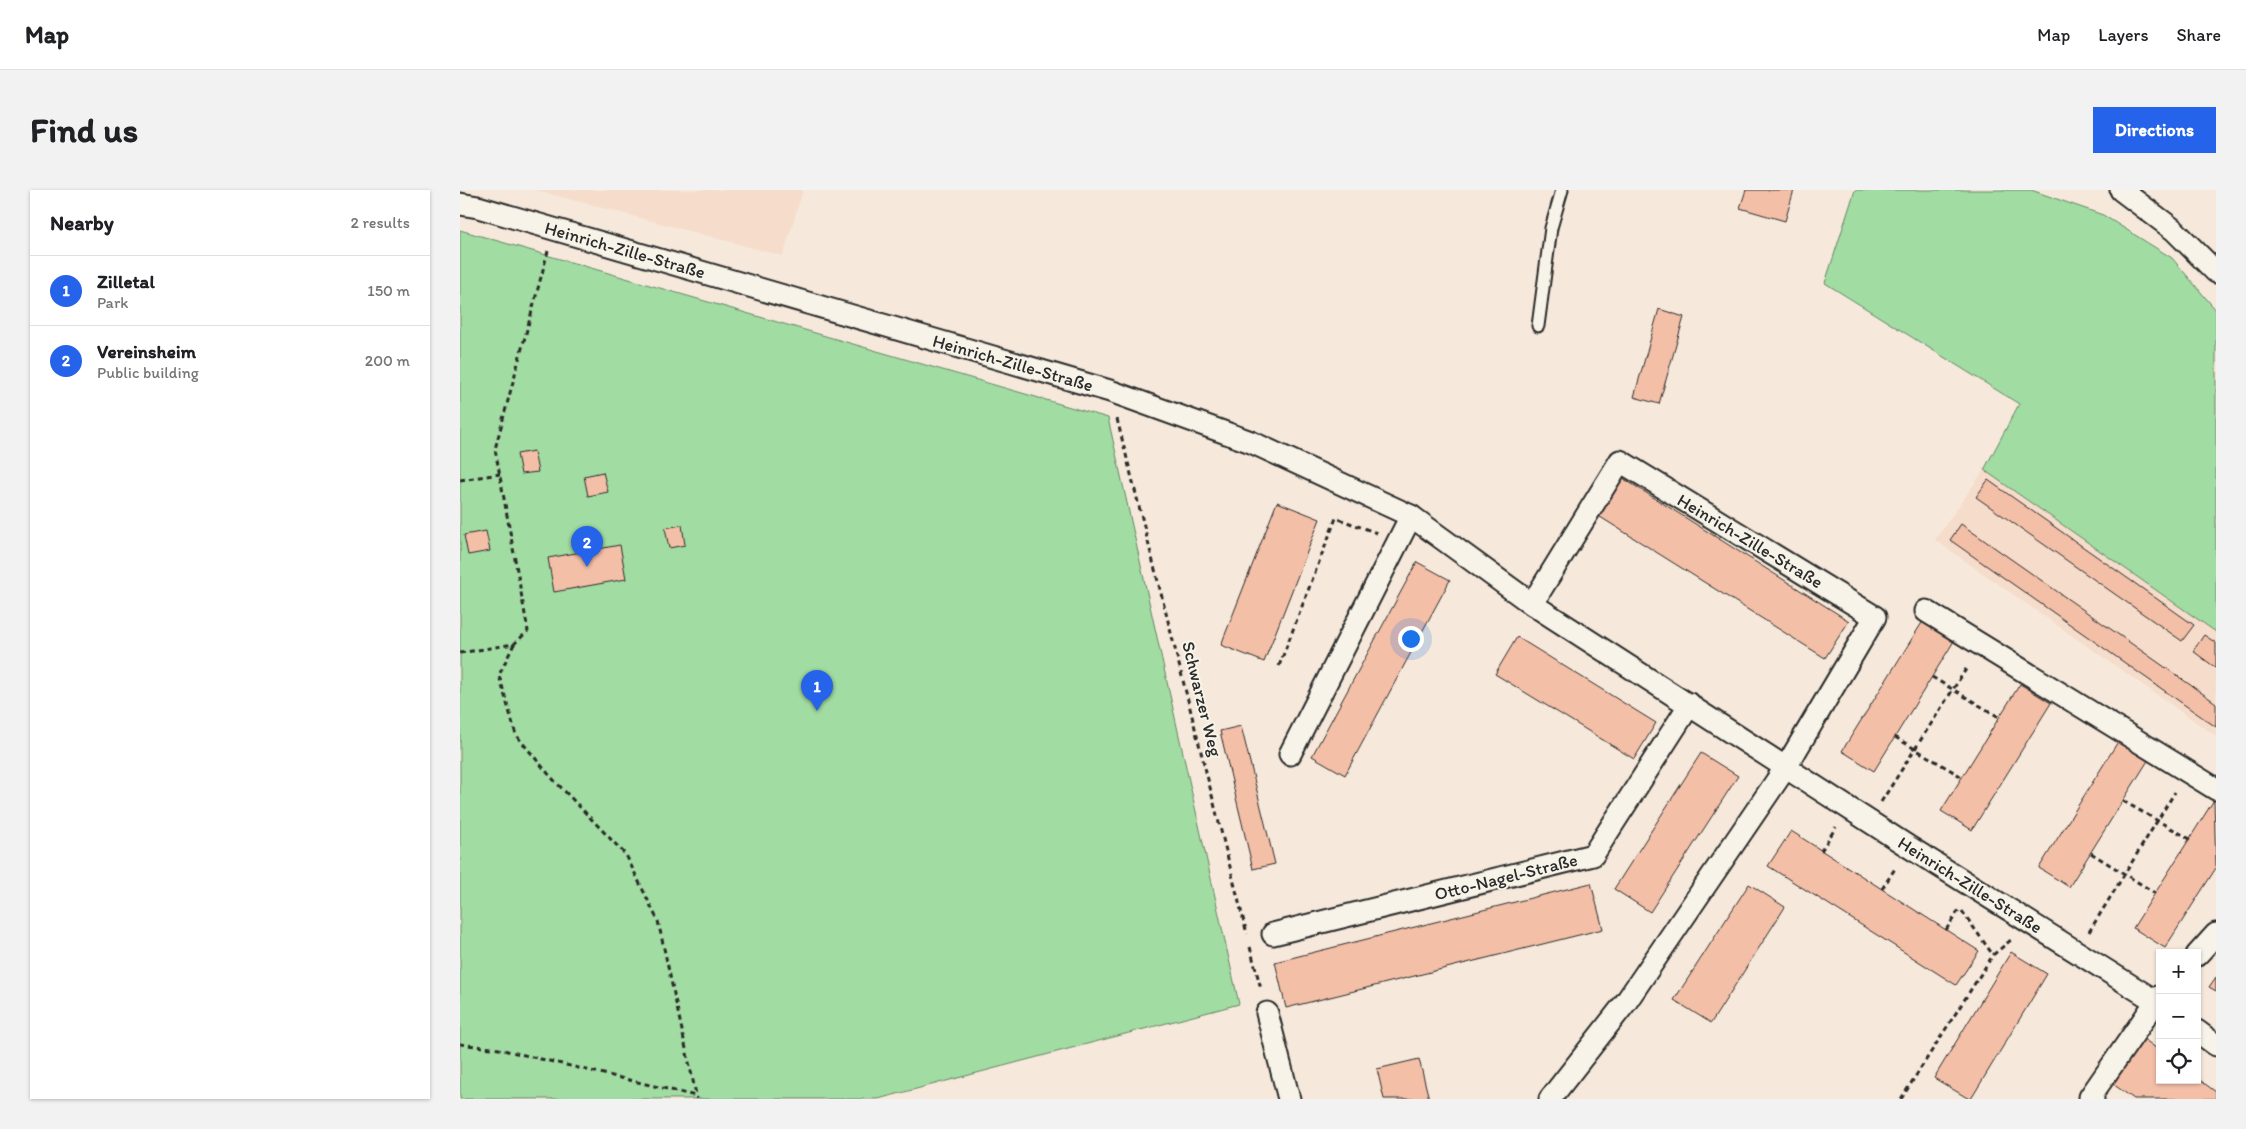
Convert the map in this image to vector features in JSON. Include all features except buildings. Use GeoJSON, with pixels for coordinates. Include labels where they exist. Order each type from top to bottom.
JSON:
{"type":"FeatureCollection","features":[{"type":"Feature","properties":{"kind":"street"},"geometry":{"type":"LineString","coordinates":[[2120,190],[2174,230],[2216,272]]}},
{"type":"Feature","properties":{"kind":"street","name":"Heinrich-Zille-Straße"},"geometry":{"type":"LineString","coordinates":[[460,204],[554,229],[1110,391],[1251,442],[1411,516],[1532,604],[1869,821],[2077,952],[2156,999]]}},
{"type":"Feature","properties":{"kind":"street","name":"Heinrich-Zille-Straße"},"geometry":{"type":"LineString","coordinates":[[1532,604],[1620,461],[1875,617],[1786,767]]}},
{"type":"Feature","properties":{"kind":"street"},"geometry":{"type":"LineString","coordinates":[[1290,754],[1411,516]]}},
{"type":"Feature","properties":{"kind":"street"},"geometry":{"type":"LineString","coordinates":[[1926,611],[2216,789]]}},
{"type":"Feature","properties":{"kind":"street","name":"Otto-Nagel-Straße"},"geometry":{"type":"LineString","coordinates":[[1273,934],[1593,855],[1690,704]]}},
{"type":"Feature","properties":{"kind":"street"},"geometry":{"type":"LineString","coordinates":[[1550,1099],[1626,1002],[1786,767]]}},
{"type":"Feature","properties":{"kind":"street"},"geometry":{"type":"LineString","coordinates":[[2201,950],[2216,934]]}},
{"type":"Feature","properties":{"kind":"street"},"geometry":{"type":"LineString","coordinates":[[2093,1099],[2090,1097],[2156,1003]]}},
{"type":"Feature","properties":{"kind":"street"},"geometry":{"type":"LineString","coordinates":[[1267,1013],[1289,1099]]}},
{"type":"Feature","properties":{"kind":"street"},"geometry":{"type":"LineString","coordinates":[[2201,1034],[2216,1045]]}},
{"type":"Feature","properties":{"kind":"lane"},"geometry":{"type":"LineString","coordinates":[[1538,326],[1551,228],[1562,190]]}},
{"type":"Feature","properties":{"kind":"path"},"geometry":{"type":"LineString","coordinates":[[460,1044],[499,1049],[697,1098],[658,921],[626,855],[551,777],[516,736],[499,675],[514,644],[528,631],[496,449],[554,229]]}},
{"type":"Feature","properties":{"kind":"path","name":"Schwarzer Weg"},"geometry":{"type":"LineString","coordinates":[[1110,391],[1248,936]]}},
{"type":"Feature","properties":{"kind":"path"},"geometry":{"type":"LineString","coordinates":[[460,480],[500,474]]}},
{"type":"Feature","properties":{"kind":"path"},"geometry":{"type":"LineString","coordinates":[[1279,666],[1336,518],[1398,541]]}},
{"type":"Feature","properties":{"kind":"path"},"geometry":{"type":"LineString","coordinates":[[460,646],[461,653],[514,644]]}},
{"type":"Feature","properties":{"kind":"path"},"geometry":{"type":"LineString","coordinates":[[1869,821],[1982,645]]}},
{"type":"Feature","properties":{"kind":"path"},"geometry":{"type":"LineString","coordinates":[[1932,676],[1999,717]]}},
{"type":"Feature","properties":{"kind":"path"},"geometry":{"type":"LineString","coordinates":[[1895,736],[1962,777]]}},
{"type":"Feature","properties":{"kind":"path"},"geometry":{"type":"LineString","coordinates":[[2077,952],[2188,771]]}},
{"type":"Feature","properties":{"kind":"path"},"geometry":{"type":"LineString","coordinates":[[2123,801],[2190,839]]}},
{"type":"Feature","properties":{"kind":"path"},"geometry":{"type":"LineString","coordinates":[[2091,853],[2155,894]]}},
{"type":"Feature","properties":{"kind":"path"},"geometry":{"type":"LineString","coordinates":[[1901,1099],[1993,955],[2031,922]]}},
{"type":"Feature","properties":{"kind":"path"},"geometry":{"type":"LineString","coordinates":[[1250,946],[1267,1013]]}},
{"type":"Feature","properties":{"kind":"shaded area"},"geometry":{"type":"Polygon","coordinates":[[[535,190],[803,190],[783,256],[535,190]]]}},
{"type":"Feature","properties":{"kind":"shaded area"},"geometry":{"type":"Polygon","coordinates":[[[1984,470],[2216,632],[2216,736],[1935,540],[1984,470]]]}},
{"type":"Feature","properties":{"kind":"green space"},"geometry":{"type":"Polygon","coordinates":[[[1855,190],[2031,190],[2103,215],[2172,258],[2216,310],[2216,632],[1984,470],[2019,404],[1825,283],[1855,190]]]}},
{"type":"Feature","properties":{"kind":"green space"},"geometry":{"type":"Polygon","coordinates":[[[460,230],[1108,418],[1239,1004],[878,1099],[460,1099],[460,230]]]}},
{"type":"Feature","properties":{"kind":"place","name":"Vereinsheim"},"geometry":{"type":"Point","coordinates":[587,567]}},
{"type":"Feature","properties":{"kind":"place","name":"Zilletal"},"geometry":{"type":"Point","coordinates":[817,711]}}]}
